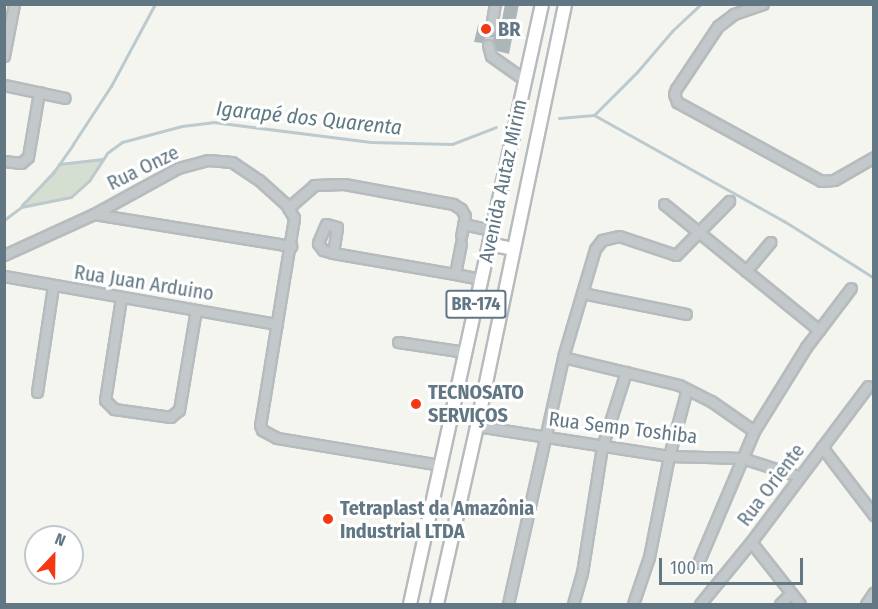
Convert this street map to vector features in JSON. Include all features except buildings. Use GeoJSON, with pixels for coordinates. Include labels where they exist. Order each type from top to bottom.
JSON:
{"type":"FeatureCollection","features":[{"type":"Feature","properties":{"kind":"main road","name":"Avenida Autaz Mirim"},"geometry":{"type":"LineString","coordinates":[[410,604],[542,4]]}},
{"type":"Feature","properties":{"kind":"main road","name":"Avenida Autaz Mirim"},"geometry":{"type":"LineString","coordinates":[[437,604],[477,426],[563,11]]}},
{"type":"Feature","properties":{"kind":"main road"},"geometry":{"type":"LineString","coordinates":[[489,244],[512,249]]}},
{"type":"Feature","properties":{"kind":"street"},"geometry":{"type":"LineString","coordinates":[[4,56],[14,4]]}},
{"type":"Feature","properties":{"kind":"street"},"geometry":{"type":"LineString","coordinates":[[491,28],[495,4]]}},
{"type":"Feature","properties":{"kind":"street"},"geometry":{"type":"LineString","coordinates":[[563,11],[570,4]]}},
{"type":"Feature","properties":{"kind":"street"},"geometry":{"type":"LineString","coordinates":[[763,4],[734,14],[718,26],[676,88],[674,94],[677,102],[821,181],[834,180],[873,157]]}},
{"type":"Feature","properties":{"kind":"street"},"geometry":{"type":"LineString","coordinates":[[488,45],[491,56],[525,80]]}},
{"type":"Feature","properties":{"kind":"street"},"geometry":{"type":"LineString","coordinates":[[4,85],[65,98]]}},
{"type":"Feature","properties":{"kind":"street"},"geometry":{"type":"LineString","coordinates":[[4,161],[21,163],[28,157],[39,92]]}},
{"type":"Feature","properties":{"kind":"street","name":"Rua Onze"},"geometry":{"type":"LineString","coordinates":[[4,255],[94,214],[178,168],[208,160],[232,162],[288,208]]}},
{"type":"Feature","properties":{"kind":"street"},"geometry":{"type":"LineString","coordinates":[[440,465],[272,437],[262,430],[260,425],[291,246],[294,218],[288,208],[314,185],[332,183],[453,204],[461,209],[465,216],[455,274]]}},
{"type":"Feature","properties":{"kind":"street"},"geometry":{"type":"LineString","coordinates":[[508,604],[543,437],[563,357],[592,258],[602,240],[619,236],[676,255],[696,232],[729,201]]}},
{"type":"Feature","properties":{"kind":"street"},"geometry":{"type":"LineString","coordinates":[[664,204],[819,330]]}},
{"type":"Feature","properties":{"kind":"street"},"geometry":{"type":"LineString","coordinates":[[94,214],[291,246]]}},
{"type":"Feature","properties":{"kind":"street"},"geometry":{"type":"LineString","coordinates":[[463,224],[492,230]]}},
{"type":"Feature","properties":{"kind":"street"},"geometry":{"type":"LineString","coordinates":[[746,271],[770,242]]}},
{"type":"Feature","properties":{"kind":"street"},"geometry":{"type":"LineString","coordinates":[[333,253],[481,279]]}},
{"type":"Feature","properties":{"kind":"street","name":"Rua Juan Arduino"},"geometry":{"type":"LineString","coordinates":[[4,276],[277,324]]}},
{"type":"Feature","properties":{"kind":"street"},"geometry":{"type":"LineString","coordinates":[[37,392],[53,286]]}},
{"type":"Feature","properties":{"kind":"street"},"geometry":{"type":"LineString","coordinates":[[698,563],[754,431],[806,347],[851,288]]}},
{"type":"Feature","properties":{"kind":"street"},"geometry":{"type":"LineString","coordinates":[[582,293],[686,314]]}},
{"type":"Feature","properties":{"kind":"street"},"geometry":{"type":"LineString","coordinates":[[121,298],[105,400],[114,409],[170,417],[179,411],[196,310]]}},
{"type":"Feature","properties":{"kind":"street"},"geometry":{"type":"LineString","coordinates":[[398,342],[465,352]]}},
{"type":"Feature","properties":{"kind":"street"},"geometry":{"type":"LineString","coordinates":[[563,357],[687,389],[711,401],[754,431]]}},
{"type":"Feature","properties":{"kind":"street"},"geometry":{"type":"LineString","coordinates":[[573,604],[582,573],[602,447],[626,372]]}},
{"type":"Feature","properties":{"kind":"street","name":"Rua Oriente"},"geometry":{"type":"LineString","coordinates":[[700,604],[751,542],[798,476],[868,386]]}},
{"type":"Feature","properties":{"kind":"street"},"geometry":{"type":"LineString","coordinates":[[633,604],[649,557],[669,456],[687,389]]}},
{"type":"Feature","properties":{"kind":"street","name":"Rua Semp Toshiba"},"geometry":{"type":"LineString","coordinates":[[477,426],[669,456],[742,458],[798,476]]}},
{"type":"Feature","properties":{"kind":"street"},"geometry":{"type":"LineString","coordinates":[[822,447],[873,514]]}},
{"type":"Feature","properties":{"kind":"street"},"geometry":{"type":"LineString","coordinates":[[751,542],[800,604]]}},
{"type":"Feature","properties":{"kind":"street"},"geometry":{"type":"LineString","coordinates":[[866,604],[873,592]]}},
{"type":"Feature","properties":{"kind":"street"},"geometry":{"type":"LineString","coordinates":[[780,604],[790,594]]}},
{"type":"Feature","properties":{"kind":"shaded area"},"geometry":{"type":"Polygon","coordinates":[[[103,159],[89,181],[71,197],[21,207],[59,164],[103,159]]]}},
{"type":"Feature","properties":{"kind":"waterway"},"geometry":{"type":"LineString","coordinates":[[22,205],[53,173],[73,144],[111,86],[155,4]]}},
{"type":"Feature","properties":{"kind":"waterway"},"geometry":{"type":"LineString","coordinates":[[594,115],[637,72],[672,31],[701,4]]}},
{"type":"Feature","properties":{"kind":"waterway","name":"Igarapé dos Quarenta"},"geometry":{"type":"LineString","coordinates":[[559,118],[594,115],[784,221],[874,278]]}},
{"type":"Feature","properties":{"kind":"waterway","name":"Igarapé dos Quarenta"},"geometry":{"type":"LineString","coordinates":[[4,220],[21,207],[71,197],[89,181],[107,153],[122,142],[182,126],[213,122],[371,142],[452,144],[496,127]]}},
{"type":"Feature","properties":{"kind":"waterway"},"geometry":{"type":"LineString","coordinates":[[59,164],[103,159]]}},
{"type":"Feature","properties":{"kind":"tunnel"},"geometry":{"type":"LineString","coordinates":[[488,45],[491,28]]}},
{"type":"Feature","properties":{"kind":"place","name":"BR"},"geometry":{"type":"Point","coordinates":[486,29]}},
{"type":"Feature","properties":{"kind":"place","name":"TECNOSATO SERVIÇOS"},"geometry":{"type":"Point","coordinates":[416,404]}},
{"type":"Feature","properties":{"kind":"place","name":"Tetraplast da Amazônia Industrial LTDA"},"geometry":{"type":"Point","coordinates":[328,519]}}]}
